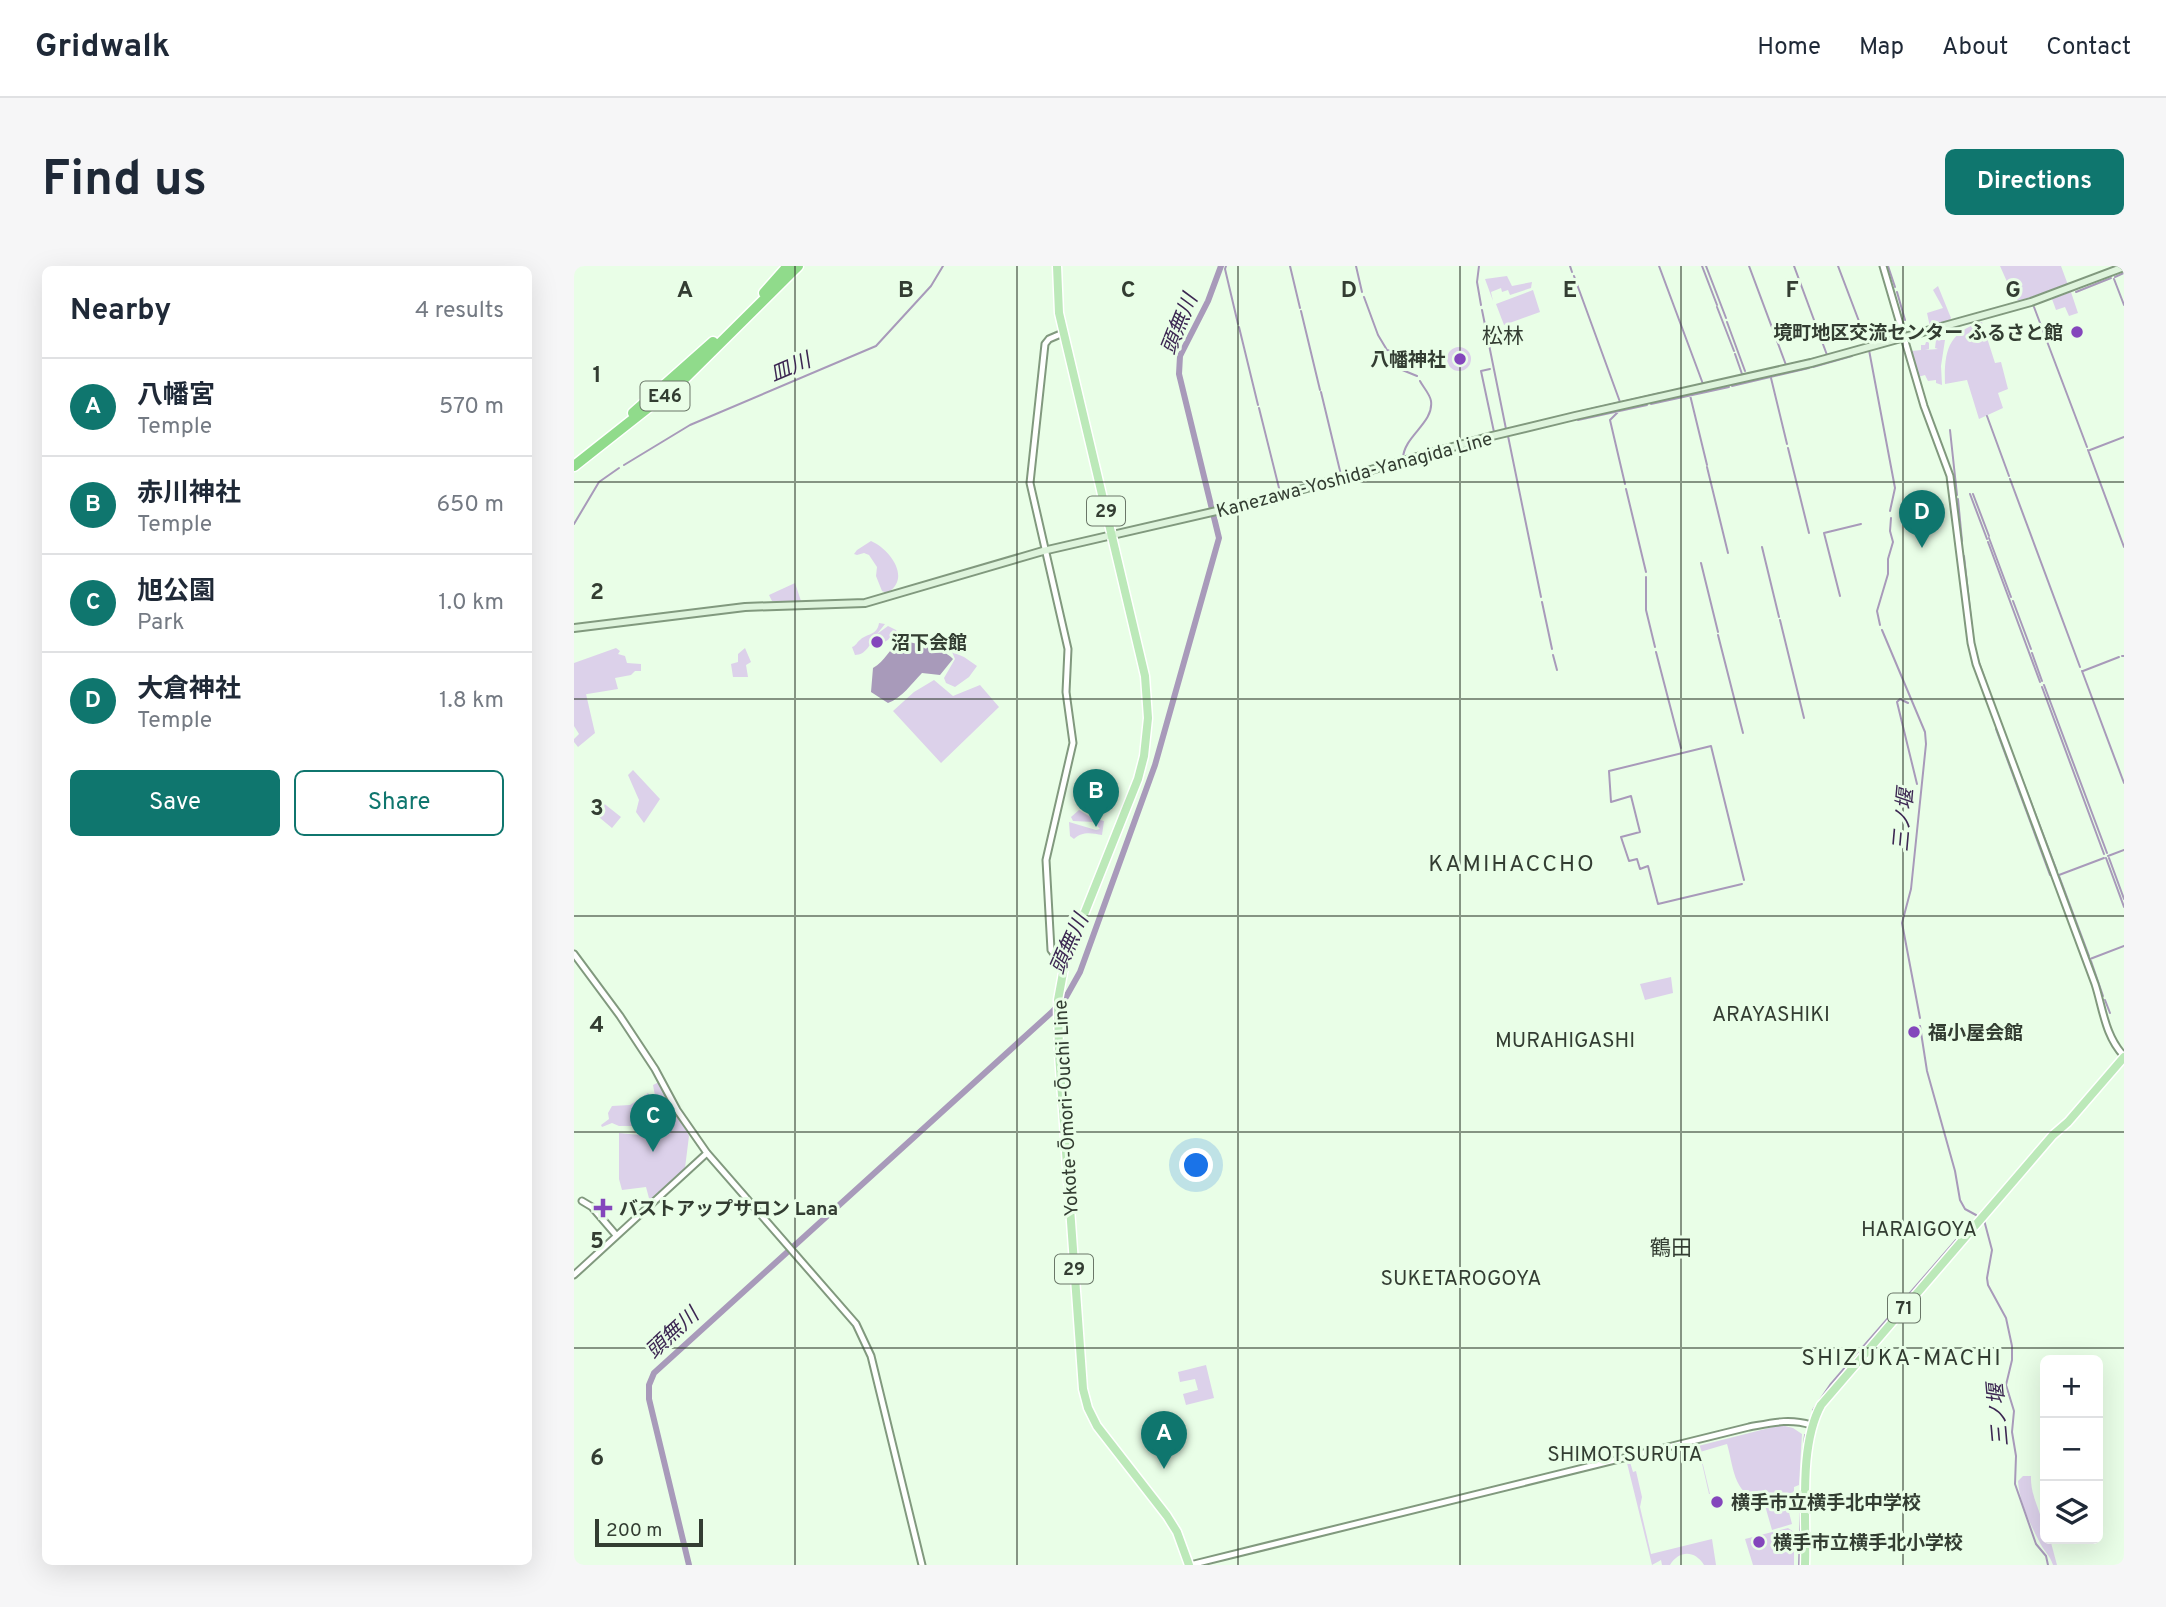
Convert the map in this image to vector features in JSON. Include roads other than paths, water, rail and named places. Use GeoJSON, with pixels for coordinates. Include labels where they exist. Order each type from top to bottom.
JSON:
{"type":"FeatureCollection","features":[{"type":"Feature","properties":{"kind":"highway"},"geometry":{"type":"LineString","coordinates":[[764,292],[781,266]]}},
{"type":"Feature","properties":{"kind":"highway","name":"E46"},"geometry":{"type":"LineString","coordinates":[[574,458],[616,428],[679,374],[788,266]]}},
{"type":"Feature","properties":{"kind":"highway","name":"E46"},"geometry":{"type":"LineString","coordinates":[[574,466],[684,380],[798,266]]}},
{"type":"Feature","properties":{"kind":"main road","name":"Yokote-Ōmori-Ōuchi Line"},"geometry":{"type":"LineString","coordinates":[[1057,266],[1059,313],[1063,333],[1148,696],[1147,736],[1138,779],[1065,961],[1058,1000],[1057,1019],[1081,1358],[1086,1402],[1094,1421],[1173,1525],[1189,1565]]}},
{"type":"Feature","properties":{"kind":"main road","name":"Kanezawa-Yoshida-Yanagida Line"},"geometry":{"type":"LineString","coordinates":[[574,628],[765,605],[865,603],[1044,551],[1223,510],[1575,416],[1746,379],[1906,337],[2031,302],[2124,267]]}},
{"type":"Feature","properties":{"kind":"main road","name":"71"},"geometry":{"type":"LineString","coordinates":[[1805,1565],[1807,1458],[1811,1425],[1821,1405],[2124,1057]]}},
{"type":"Feature","properties":{"kind":"street"},"geometry":{"type":"LineString","coordinates":[[1883,266],[1906,337],[1924,406],[1950,476],[1976,664],[2095,984],[2108,1032],[2124,1057]]}},
{"type":"Feature","properties":{"kind":"street"},"geometry":{"type":"LineString","coordinates":[[1063,333],[1049,339],[1045,344],[1030,473],[1032,500],[1068,649],[1066,692],[1073,743],[1045,874],[1051,950],[1058,959],[1065,961]]}},
{"type":"Feature","properties":{"kind":"street"},"geometry":{"type":"LineString","coordinates":[[574,954],[620,1016],[655,1069],[677,1110],[707,1153],[843,1308],[864,1338],[922,1565]]}},
{"type":"Feature","properties":{"kind":"street"},"geometry":{"type":"LineString","coordinates":[[574,1275],[707,1153]]}},
{"type":"Feature","properties":{"kind":"street"},"geometry":{"type":"LineString","coordinates":[[582,1201],[592,1207],[616,1235]]}},
{"type":"Feature","properties":{"kind":"street"},"geometry":{"type":"LineString","coordinates":[[1189,1565],[1742,1429],[1785,1420],[1797,1420],[1811,1425]]}},
{"type":"Feature","properties":{"kind":"waterway","name":"皿川"},"geometry":{"type":"LineString","coordinates":[[624,465],[690,425],[876,346],[931,286],[943,266]]}},
{"type":"Feature","properties":{"kind":"waterway","name":"頭無川"},"geometry":{"type":"LineString","coordinates":[[689,1565],[649,1399],[649,1385],[654,1373],[1052,1012],[1066,997],[1080,972],[1155,765],[1219,538],[1179,374],[1180,356],[1208,301],[1221,266]]}},
{"type":"Feature","properties":{"kind":"waterway"},"geometry":{"type":"LineString","coordinates":[[1226,266],[1238,324]]}},
{"type":"Feature","properties":{"kind":"waterway"},"geometry":{"type":"LineString","coordinates":[[1290,266],[1300,308]]}},
{"type":"Feature","properties":{"kind":"waterway"},"geometry":{"type":"LineString","coordinates":[[1356,266],[1362,292]]}},
{"type":"Feature","properties":{"kind":"waterway"},"geometry":{"type":"LineString","coordinates":[[1479,266],[1477,282],[1481,305]]}},
{"type":"Feature","properties":{"kind":"waterway"},"geometry":{"type":"LineString","coordinates":[[1570,266],[1572,272]]}},
{"type":"Feature","properties":{"kind":"waterway"},"geometry":{"type":"LineString","coordinates":[[1659,266],[1703,384]]}},
{"type":"Feature","properties":{"kind":"waterway"},"geometry":{"type":"LineString","coordinates":[[1702,266],[1717,305]]}},
{"type":"Feature","properties":{"kind":"waterway"},"geometry":{"type":"LineString","coordinates":[[1706,266],[1726,318]]}},
{"type":"Feature","properties":{"kind":"waterway"},"geometry":{"type":"LineString","coordinates":[[1749,266],[1786,365]]}},
{"type":"Feature","properties":{"kind":"waterway"},"geometry":{"type":"LineString","coordinates":[[1794,266],[1827,355]]}},
{"type":"Feature","properties":{"kind":"waterway","name":"三ノ堰"},"geometry":{"type":"LineString","coordinates":[[1838,266],[1868,345]]}},
{"type":"Feature","properties":{"kind":"waterway"},"geometry":{"type":"LineString","coordinates":[[1888,266],[1895,287]]}},
{"type":"Feature","properties":{"kind":"waterway"},"geometry":{"type":"LineString","coordinates":[[2115,277],[2124,273]]}},
{"type":"Feature","properties":{"kind":"waterway"},"geometry":{"type":"LineString","coordinates":[[1574,276],[1620,402]]}},
{"type":"Feature","properties":{"kind":"waterway"},"geometry":{"type":"LineString","coordinates":[[2076,292],[2111,278]]}},
{"type":"Feature","properties":{"kind":"waterway"},"geometry":{"type":"LineString","coordinates":[[2114,279],[2124,305]]}},
{"type":"Feature","properties":{"kind":"waterway"},"geometry":{"type":"LineString","coordinates":[[1897,292],[1905,320]]}},
{"type":"Feature","properties":{"kind":"waterway"},"geometry":{"type":"LineString","coordinates":[[1364,297],[1378,335],[1387,350],[1394,352],[1395,367],[1417,376]]}},
{"type":"Feature","properties":{"kind":"waterway"},"geometry":{"type":"LineString","coordinates":[[1717,307],[1734,351]]}},
{"type":"Feature","properties":{"kind":"waterway"},"geometry":{"type":"LineString","coordinates":[[2034,307],[2087,447]]}},
{"type":"Feature","properties":{"kind":"waterway"},"geometry":{"type":"LineString","coordinates":[[1482,310],[1506,429]]}},
{"type":"Feature","properties":{"kind":"waterway"},"geometry":{"type":"LineString","coordinates":[[1301,311],[1320,390]]}},
{"type":"Feature","properties":{"kind":"waterway"},"geometry":{"type":"LineString","coordinates":[[1727,322],[1745,371]]}},
{"type":"Feature","properties":{"kind":"waterway"},"geometry":{"type":"LineString","coordinates":[[1239,327],[1258,405]]}},
{"type":"Feature","properties":{"kind":"waterway","name":"三ノ堰"},"geometry":{"type":"LineString","coordinates":[[1869,350],[1895,488],[1890,511]]}},
{"type":"Feature","properties":{"kind":"waterway"},"geometry":{"type":"LineString","coordinates":[[1735,354],[1742,374]]}},
{"type":"Feature","properties":{"kind":"waterway"},"geometry":{"type":"LineString","coordinates":[[1778,367],[1825,356]]}},
{"type":"Feature","properties":{"kind":"waterway"},"geometry":{"type":"LineString","coordinates":[[1813,367],[1852,356]]}},
{"type":"Feature","properties":{"kind":"waterway"},"geometry":{"type":"LineString","coordinates":[[1732,386],[1809,368]]}},
{"type":"Feature","properties":{"kind":"waterway"},"geometry":{"type":"LineString","coordinates":[[1490,369],[1481,371],[1494,432]]}},
{"type":"Feature","properties":{"kind":"waterway"},"geometry":{"type":"LineString","coordinates":[[1771,378],[1787,444]]}},
{"type":"Feature","properties":{"kind":"waterway"},"geometry":{"type":"LineString","coordinates":[[1403,458],[1408,443],[1431,409],[1430,398],[1420,381]]}},
{"type":"Feature","properties":{"kind":"waterway"},"geometry":{"type":"LineString","coordinates":[[1651,404],[1729,387]]}},
{"type":"Feature","properties":{"kind":"waterway"},"geometry":{"type":"LineString","coordinates":[[1321,392],[1341,475]]}},
{"type":"Feature","properties":{"kind":"waterway"},"geometry":{"type":"LineString","coordinates":[[1582,411],[1661,393]]}},
{"type":"Feature","properties":{"kind":"waterway"},"geometry":{"type":"LineString","coordinates":[[1690,395],[1707,465]]}},
{"type":"Feature","properties":{"kind":"waterway"},"geometry":{"type":"LineString","coordinates":[[1578,420],[1647,405]]}},
{"type":"Feature","properties":{"kind":"waterway"},"geometry":{"type":"LineString","coordinates":[[1259,408],[1280,492]]}},
{"type":"Feature","properties":{"kind":"waterway"},"geometry":{"type":"LineString","coordinates":[[1619,411],[1610,420],[1625,484]]}},
{"type":"Feature","properties":{"kind":"waterway"},"geometry":{"type":"LineString","coordinates":[[1987,416],[2009,476]]}},
{"type":"Feature","properties":{"kind":"waterway"},"geometry":{"type":"LineString","coordinates":[[1950,430],[1957,495]]}},
{"type":"Feature","properties":{"kind":"waterway"},"geometry":{"type":"LineString","coordinates":[[1508,436],[1541,597]]}},
{"type":"Feature","properties":{"kind":"waterway"},"geometry":{"type":"LineString","coordinates":[[2090,450],[2124,437]]}},
{"type":"Feature","properties":{"kind":"waterway"},"geometry":{"type":"LineString","coordinates":[[1788,448],[1809,533]]}},
{"type":"Feature","properties":{"kind":"waterway"},"geometry":{"type":"LineString","coordinates":[[2088,450],[2124,547]]}},
{"type":"Feature","properties":{"kind":"waterway"},"geometry":{"type":"LineString","coordinates":[[1707,467],[1728,553]]}},
{"type":"Feature","properties":{"kind":"waterway","name":"皿川"},"geometry":{"type":"LineString","coordinates":[[574,524],[599,482],[619,468]]}},
{"type":"Feature","properties":{"kind":"waterway"},"geometry":{"type":"LineString","coordinates":[[2010,479],[2080,667]]}},
{"type":"Feature","properties":{"kind":"waterway"},"geometry":{"type":"LineString","coordinates":[[1626,489],[1646,572]]}},
{"type":"Feature","properties":{"kind":"waterway"},"geometry":{"type":"LineString","coordinates":[[1970,494],[1987,539]]}},
{"type":"Feature","properties":{"kind":"waterway"},"geometry":{"type":"LineString","coordinates":[[1973,494],[1989,536]]}},
{"type":"Feature","properties":{"kind":"waterway"},"geometry":{"type":"LineString","coordinates":[[1958,499],[1962,541]]}},
{"type":"Feature","properties":{"kind":"waterway","name":"三ノ堰"},"geometry":{"type":"LineString","coordinates":[[1880,625],[1877,611],[1888,574],[1888,559],[1893,542],[1891,518]]}},
{"type":"Feature","properties":{"kind":"waterway"},"geometry":{"type":"LineString","coordinates":[[1840,596],[1824,533],[1861,524]]}},
{"type":"Feature","properties":{"kind":"waterway"},"geometry":{"type":"LineString","coordinates":[[1989,538],[2011,597]]}},
{"type":"Feature","properties":{"kind":"waterway"},"geometry":{"type":"LineString","coordinates":[[1988,542],[2040,682]]}},
{"type":"Feature","properties":{"kind":"waterway"},"geometry":{"type":"LineString","coordinates":[[1762,547],[1779,617]]}},
{"type":"Feature","properties":{"kind":"waterway"},"geometry":{"type":"LineString","coordinates":[[1964,556],[1974,646]]}},
{"type":"Feature","properties":{"kind":"waterway"},"geometry":{"type":"LineString","coordinates":[[1701,563],[1718,632]]}},
{"type":"Feature","properties":{"kind":"waterway"},"geometry":{"type":"LineString","coordinates":[[1646,577],[1646,610],[1655,647]]}},
{"type":"Feature","properties":{"kind":"waterway"},"geometry":{"type":"LineString","coordinates":[[2013,601],[2031,649]]}},
{"type":"Feature","properties":{"kind":"waterway"},"geometry":{"type":"LineString","coordinates":[[1542,602],[1552,649]]}},
{"type":"Feature","properties":{"kind":"waterway"},"geometry":{"type":"LineString","coordinates":[[1780,620],[1804,718]]}},
{"type":"Feature","properties":{"kind":"waterway","name":"三ノ堰"},"geometry":{"type":"LineString","coordinates":[[1882,630],[1925,732],[1911,889],[1902,923],[1920,1018]]}},
{"type":"Feature","properties":{"kind":"waterway"},"geometry":{"type":"LineString","coordinates":[[1718,635],[1743,733]]}},
{"type":"Feature","properties":{"kind":"waterway"},"geometry":{"type":"LineString","coordinates":[[1656,652],[1681,748]]}},
{"type":"Feature","properties":{"kind":"waterway"},"geometry":{"type":"LineString","coordinates":[[2032,653],[2042,681]]}},
{"type":"Feature","properties":{"kind":"waterway"},"geometry":{"type":"LineString","coordinates":[[1976,654],[1986,682]]}},
{"type":"Feature","properties":{"kind":"waterway"},"geometry":{"type":"LineString","coordinates":[[1553,655],[1557,670]]}},
{"type":"Feature","properties":{"kind":"waterway"},"geometry":{"type":"LineString","coordinates":[[2083,671],[2119,657]]}},
{"type":"Feature","properties":{"kind":"waterway"},"geometry":{"type":"LineString","coordinates":[[2082,671],[2124,783]]}},
{"type":"Feature","properties":{"kind":"waterway"},"geometry":{"type":"LineString","coordinates":[[2044,685],[2107,853]]}},
{"type":"Feature","properties":{"kind":"waterway"},"geometry":{"type":"LineString","coordinates":[[2042,687],[2104,854]]}},
{"type":"Feature","properties":{"kind":"waterway"},"geometry":{"type":"LineString","coordinates":[[1908,703],[1900,699],[1897,702],[1917,784]]}},
{"type":"Feature","properties":{"kind":"waterway"},"geometry":{"type":"LineString","coordinates":[[1994,705],[2057,871]]}},
{"type":"Feature","properties":{"kind":"waterway"},"geometry":{"type":"LineString","coordinates":[[1996,729],[2050,875]]}},
{"type":"Feature","properties":{"kind":"waterway"},"geometry":{"type":"LineString","coordinates":[[1742,884],[1658,904],[1648,866],[1640,869],[1637,859],[1629,861],[1621,837],[1640,832],[1631,796],[1611,802],[1609,771],[1711,746],[1744,880]]}},
{"type":"Feature","properties":{"kind":"waterway"},"geometry":{"type":"LineString","coordinates":[[2108,856],[2124,850]]}},
{"type":"Feature","properties":{"kind":"waterway"},"geometry":{"type":"LineString","coordinates":[[2059,875],[2104,858]]}},
{"type":"Feature","properties":{"kind":"waterway"},"geometry":{"type":"LineString","coordinates":[[2106,858],[2124,907]]}},
{"type":"Feature","properties":{"kind":"waterway"},"geometry":{"type":"LineString","coordinates":[[2109,858],[2124,899]]}},
{"type":"Feature","properties":{"kind":"waterway"},"geometry":{"type":"LineString","coordinates":[[2059,876],[2089,956]]}},
{"type":"Feature","properties":{"kind":"waterway"},"geometry":{"type":"LineString","coordinates":[[2090,959],[2124,946]]}},
{"type":"Feature","properties":{"kind":"waterway"},"geometry":{"type":"LineString","coordinates":[[2091,961],[2103,996]]}},
{"type":"Feature","properties":{"kind":"waterway"},"geometry":{"type":"LineString","coordinates":[[2105,1000],[2110,1013]]}},
{"type":"Feature","properties":{"kind":"waterway","name":"三ノ堰"},"geometry":{"type":"LineString","coordinates":[[1920,1026],[1927,1071],[1955,1171],[1960,1200],[1965,1209],[1976,1215]]}},
{"type":"Feature","properties":{"kind":"waterway"},"geometry":{"type":"LineString","coordinates":[[1960,1237],[1985,1209]]}},
{"type":"Feature","properties":{"kind":"waterway","name":"三ノ堰"},"geometry":{"type":"LineString","coordinates":[[1984,1220],[1992,1250],[1988,1285],[2006,1318],[2012,1346],[2012,1360],[2006,1385],[2014,1411],[2012,1432],[2016,1456],[2015,1484],[2036,1544],[2046,1556],[2048,1565]]}},
{"type":"Feature","properties":{"kind":"waterway"},"geometry":{"type":"LineString","coordinates":[[1862,1348],[1956,1240]]}},
{"type":"Feature","properties":{"kind":"waterway"},"geometry":{"type":"LineString","coordinates":[[1813,1410],[1860,1350]]}},
{"type":"Feature","properties":{"kind":"waterway"},"geometry":{"type":"LineString","coordinates":[[1802,1469],[1805,1435]]}},
{"type":"Feature","properties":{"kind":"waterway"},"geometry":{"type":"LineString","coordinates":[[1799,1565],[1801,1503]]}},
{"type":"Feature","properties":{"kind":"place","name":"境町地区交流センター ふるさと館"},"geometry":{"type":"Point","coordinates":[2077,332]}},
{"type":"Feature","properties":{"kind":"place","name":"八幡神社"},"geometry":{"type":"Point","coordinates":[1460,359]}},
{"type":"Feature","properties":{"kind":"place","name":"大倉神社"},"geometry":{"type":"Point","coordinates":[1922,548]}},
{"type":"Feature","properties":{"kind":"place","name":"沼下会館"},"geometry":{"type":"Point","coordinates":[877,642]}},
{"type":"Feature","properties":{"kind":"place","name":"赤川神社"},"geometry":{"type":"Point","coordinates":[1096,827]}},
{"type":"Feature","properties":{"kind":"place","name":"福小屋会館"},"geometry":{"type":"Point","coordinates":[1914,1032]}},
{"type":"Feature","properties":{"kind":"place","name":"旭公園"},"geometry":{"type":"Point","coordinates":[653,1152]}},
{"type":"Feature","properties":{"kind":"place","name":"バストアップサロン Lana"},"geometry":{"type":"Point","coordinates":[603,1208]}},
{"type":"Feature","properties":{"kind":"place","name":"八幡宮"},"geometry":{"type":"Point","coordinates":[1164,1469]}},
{"type":"Feature","properties":{"kind":"place","name":"横手市立横手北中学校"},"geometry":{"type":"Point","coordinates":[1717,1502]}},
{"type":"Feature","properties":{"kind":"place","name":"横手市立横手北小学校"},"geometry":{"type":"Point","coordinates":[1759,1542]}},
{"type":"Feature","properties":{"kind":"district","name":"松林"},"geometry":{"type":"Point","coordinates":[1503,336]}},
{"type":"Feature","properties":{"kind":"district","name":"KAMIHACCHO"},"geometry":{"type":"Point","coordinates":[1512,863]}},
{"type":"Feature","properties":{"kind":"district","name":"ARAYASHIKI"},"geometry":{"type":"Point","coordinates":[1771,1014]}},
{"type":"Feature","properties":{"kind":"district","name":"MURAHIGASHI"},"geometry":{"type":"Point","coordinates":[1565,1040]}},
{"type":"Feature","properties":{"kind":"district","name":"HARAIGOYA"},"geometry":{"type":"Point","coordinates":[1919,1229]}},
{"type":"Feature","properties":{"kind":"district","name":"鶴田"},"geometry":{"type":"Point","coordinates":[1671,1248]}},
{"type":"Feature","properties":{"kind":"district","name":"SUKETAROGOYA"},"geometry":{"type":"Point","coordinates":[1461,1278]}},
{"type":"Feature","properties":{"kind":"district","name":"SHIZUKA-MACHI"},"geometry":{"type":"Point","coordinates":[1902,1357]}},
{"type":"Feature","properties":{"kind":"district","name":"SHIMOTSURUTA"},"geometry":{"type":"Point","coordinates":[1625,1454]}}]}
